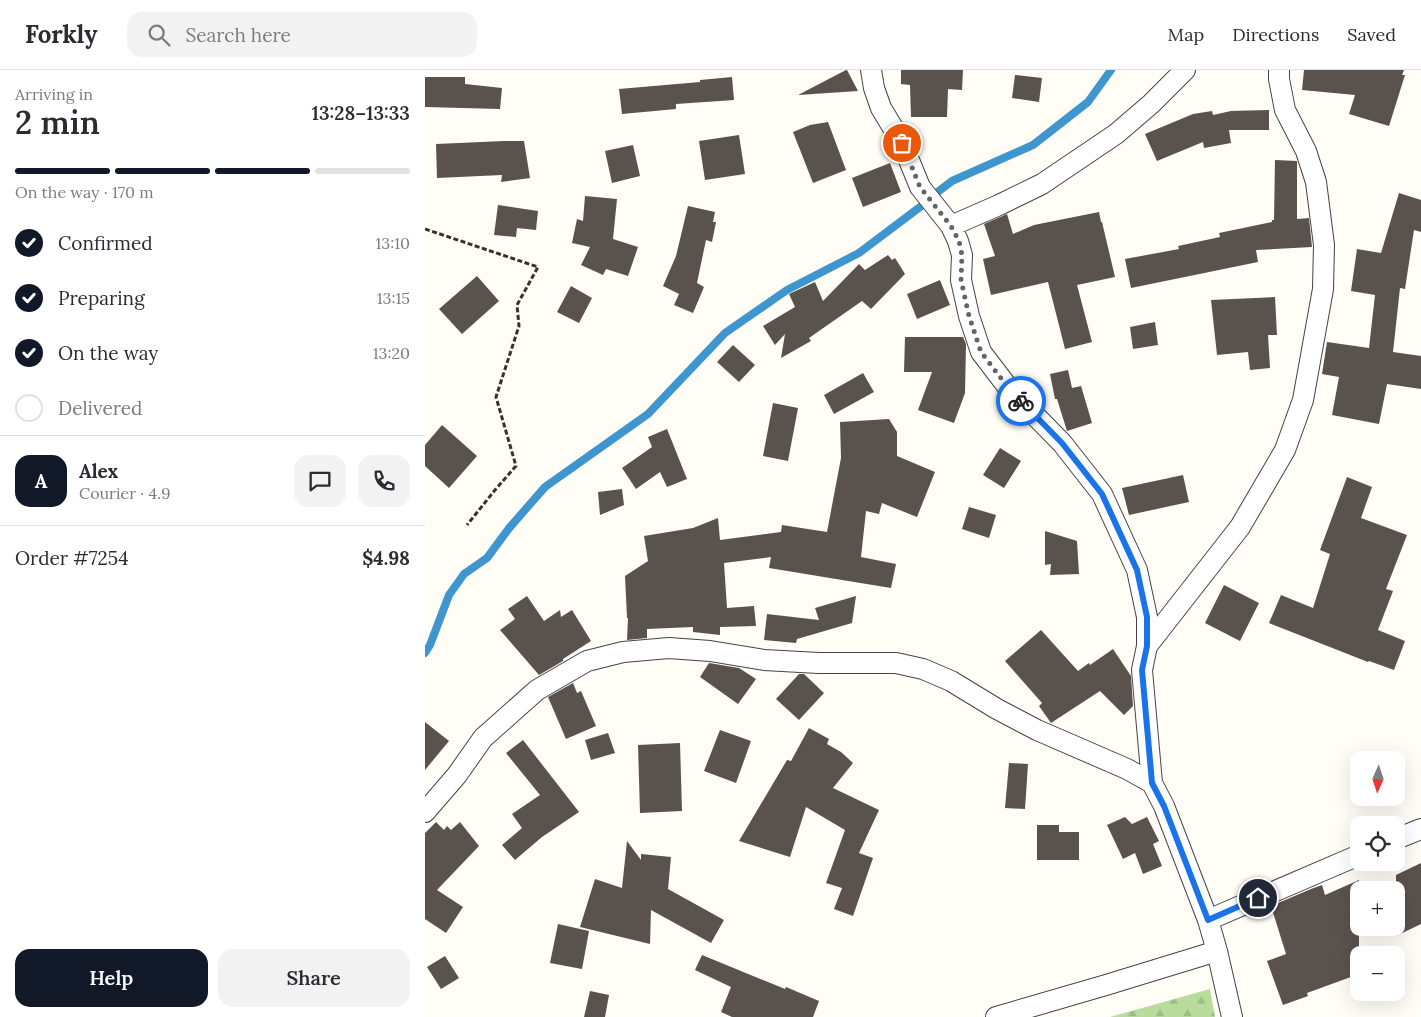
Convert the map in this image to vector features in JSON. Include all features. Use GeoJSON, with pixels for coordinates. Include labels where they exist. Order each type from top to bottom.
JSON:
{"type":"FeatureCollection","features":[{"type":"Feature","properties":{"kind":"street"},"geometry":{"type":"LineString","coordinates":[[871,70],[874,88],[881,108],[902,143],[920,187],[951,226],[959,241],[962,255],[961,280],[969,316],[981,352],[1010,390],[1062,443],[1102,494],[1137,570],[1147,617],[1147,646],[1142,670],[1152,783],[1164,806],[1208,920],[1232,1017]]}},
{"type":"Feature","properties":{"kind":"street"},"geometry":{"type":"LineString","coordinates":[[951,226],[999,206],[1042,184],[1116,134],[1151,104],[1185,70]]}},
{"type":"Feature","properties":{"kind":"street"},"geometry":{"type":"LineString","coordinates":[[1147,646],[1240,527],[1285,450],[1303,400],[1323,289],[1324,245],[1316,182],[1306,151],[1285,110],[1279,70]]}},
{"type":"Feature","properties":{"kind":"street"},"geometry":{"type":"LineString","coordinates":[[425,812],[457,775],[483,738],[537,690],[587,661],[623,652],[669,648],[710,651],[763,660],[819,663],[896,663],[923,669],[951,681],[1029,726],[1127,769],[1152,783]]}},
{"type":"Feature","properties":{"kind":"street"},"geometry":{"type":"LineString","coordinates":[[1405,835],[1421,829]]}},
{"type":"Feature","properties":{"kind":"street"},"geometry":{"type":"LineString","coordinates":[[1208,920],[1350,859]]}},
{"type":"Feature","properties":{"kind":"street"},"geometry":{"type":"LineString","coordinates":[[996,1017],[1217,951]]}},
{"type":"Feature","properties":{"kind":"path"},"geometry":{"type":"LineString","coordinates":[[425,229],[538,267],[517,305],[519,326],[496,397],[516,466],[467,525]]}},
{"type":"Feature","properties":{"kind":"green space"},"geometry":{"type":"Polygon","coordinates":[[[1210,989],[1215,1017],[1110,1017],[1210,989]]]}},
{"type":"Feature","properties":{"kind":"building"},"geometry":{"type":"Polygon","coordinates":[[[846,70],[858,91],[798,95],[846,70]]]}},
{"type":"Feature","properties":{"kind":"building"},"geometry":{"type":"Polygon","coordinates":[[[901,70],[963,70],[962,90],[948,89],[947,117],[911,117],[910,85],[901,84],[901,70]]]}},
{"type":"Feature","properties":{"kind":"building"},"geometry":{"type":"Polygon","coordinates":[[[1304,70],[1404,70],[1402,75],[1405,75],[1389,126],[1349,114],[1355,95],[1302,90],[1304,70]]]}},
{"type":"Feature","properties":{"kind":"building"},"geometry":{"type":"Polygon","coordinates":[[[1015,75],[1042,78],[1039,102],[1012,98],[1015,75]]]}},
{"type":"Feature","properties":{"kind":"building"},"geometry":{"type":"Polygon","coordinates":[[[425,77],[465,77],[465,84],[502,88],[500,109],[425,107],[425,77]]]}},
{"type":"Feature","properties":{"kind":"building"},"geometry":{"type":"Polygon","coordinates":[[[732,77],[734,100],[676,104],[676,109],[622,114],[619,89],[700,82],[700,80],[732,77]]]}},
{"type":"Feature","properties":{"kind":"building"},"geometry":{"type":"Polygon","coordinates":[[[1269,110],[1269,130],[1229,130],[1231,143],[1204,148],[1203,142],[1157,161],[1145,134],[1193,114],[1212,111],[1213,115],[1231,111],[1269,110]]]}},
{"type":"Feature","properties":{"kind":"building"},"geometry":{"type":"Polygon","coordinates":[[[828,122],[846,170],[813,183],[793,132],[810,125],[828,122]]]}},
{"type":"Feature","properties":{"kind":"building"},"geometry":{"type":"Polygon","coordinates":[[[739,135],[745,174],[705,180],[699,141],[739,135]]]}},
{"type":"Feature","properties":{"kind":"building"},"geometry":{"type":"Polygon","coordinates":[[[524,141],[530,178],[501,182],[502,175],[437,178],[436,144],[524,141]]]}},
{"type":"Feature","properties":{"kind":"building"},"geometry":{"type":"Polygon","coordinates":[[[633,145],[640,176],[612,183],[605,151],[633,145]]]}},
{"type":"Feature","properties":{"kind":"building"},"geometry":{"type":"Polygon","coordinates":[[[1275,160],[1297,161],[1297,219],[1309,218],[1312,247],[1256,250],[1258,262],[1131,288],[1125,259],[1179,249],[1178,246],[1220,237],[1219,233],[1272,222],[1274,220],[1275,160]]]}},
{"type":"Feature","properties":{"kind":"building"},"geometry":{"type":"Polygon","coordinates":[[[890,163],[901,192],[863,207],[852,178],[890,163]]]}},
{"type":"Feature","properties":{"kind":"building"},"geometry":{"type":"Polygon","coordinates":[[[1399,193],[1421,200],[1421,232],[1414,230],[1405,289],[1400,288],[1393,352],[1421,356],[1421,389],[1387,384],[1379,424],[1332,415],[1339,377],[1322,374],[1327,342],[1369,348],[1375,295],[1351,291],[1357,249],[1381,253],[1399,193]]]}},
{"type":"Feature","properties":{"kind":"building"},"geometry":{"type":"Polygon","coordinates":[[[585,196],[617,199],[613,239],[638,247],[628,276],[606,269],[603,275],[581,265],[590,247],[572,243],[577,219],[583,221],[585,196]]]}},
{"type":"Feature","properties":{"kind":"building"},"geometry":{"type":"Polygon","coordinates":[[[498,205],[538,211],[536,230],[517,228],[516,237],[494,235],[498,205]]]}},
{"type":"Feature","properties":{"kind":"building"},"geometry":{"type":"Polygon","coordinates":[[[688,206],[715,212],[713,222],[716,222],[712,242],[706,240],[697,283],[704,287],[693,313],[674,305],[679,294],[663,286],[676,256],[688,206]]]}},
{"type":"Feature","properties":{"kind":"building"},"geometry":{"type":"Polygon","coordinates":[[[1099,212],[1115,277],[1077,285],[1092,342],[1065,349],[1048,282],[991,295],[983,259],[995,256],[984,224],[1007,214],[1013,234],[1034,225],[1099,212]]]}},
{"type":"Feature","properties":{"kind":"building"},"geometry":{"type":"Polygon","coordinates":[[[888,255],[892,260],[895,258],[905,274],[871,309],[862,301],[809,338],[811,341],[781,358],[785,334],[775,345],[763,326],[795,307],[789,294],[815,282],[823,301],[859,264],[865,270],[888,255]]]}},
{"type":"Feature","properties":{"kind":"building"},"geometry":{"type":"Polygon","coordinates":[[[477,276],[499,301],[462,334],[439,309],[477,276]]]}},
{"type":"Feature","properties":{"kind":"building"},"geometry":{"type":"Polygon","coordinates":[[[940,280],[950,305],[917,319],[907,294],[940,280]]]}},
{"type":"Feature","properties":{"kind":"building"},"geometry":{"type":"Polygon","coordinates":[[[571,286],[592,298],[579,323],[557,312],[571,286]]]}},
{"type":"Feature","properties":{"kind":"building"},"geometry":{"type":"Polygon","coordinates":[[[1275,297],[1277,335],[1268,335],[1270,368],[1250,370],[1248,352],[1217,355],[1211,300],[1275,297]]]}},
{"type":"Feature","properties":{"kind":"building"},"geometry":{"type":"Polygon","coordinates":[[[1155,322],[1158,345],[1133,349],[1130,327],[1155,322]]]}},
{"type":"Feature","properties":{"kind":"building"},"geometry":{"type":"Polygon","coordinates":[[[905,337],[963,337],[966,344],[965,393],[954,423],[918,410],[932,372],[904,372],[905,337]]]}},
{"type":"Feature","properties":{"kind":"building"},"geometry":{"type":"Polygon","coordinates":[[[733,345],[755,365],[739,382],[717,362],[733,345]]]}},
{"type":"Feature","properties":{"kind":"building"},"geometry":{"type":"Polygon","coordinates":[[[1068,370],[1072,388],[1081,386],[1092,423],[1067,431],[1057,399],[1055,399],[1050,374],[1068,370]]]}},
{"type":"Feature","properties":{"kind":"building"},"geometry":{"type":"Polygon","coordinates":[[[863,373],[874,392],[834,414],[824,395],[863,373]]]}},
{"type":"Feature","properties":{"kind":"building"},"geometry":{"type":"Polygon","coordinates":[[[773,403],[798,408],[788,461],[763,456],[773,403]]]}},
{"type":"Feature","properties":{"kind":"building"},"geometry":{"type":"Polygon","coordinates":[[[889,419],[897,432],[897,456],[935,472],[917,517],[882,503],[879,514],[866,511],[861,557],[896,564],[891,588],[769,568],[771,557],[724,563],[727,608],[754,606],[756,626],[720,627],[720,635],[693,632],[693,627],[647,629],[647,638],[627,640],[628,618],[625,576],[648,561],[644,536],[693,528],[718,518],[720,540],[781,532],[782,525],[827,532],[841,458],[840,422],[889,419]]]}},
{"type":"Feature","properties":{"kind":"building"},"geometry":{"type":"Polygon","coordinates":[[[442,425],[477,456],[449,488],[425,466],[425,445],[442,425]]]}},
{"type":"Feature","properties":{"kind":"building"},"geometry":{"type":"Polygon","coordinates":[[[667,429],[687,479],[667,487],[660,472],[636,489],[622,468],[652,447],[648,437],[667,429]]]}},
{"type":"Feature","properties":{"kind":"building"},"geometry":{"type":"Polygon","coordinates":[[[1000,448],[1021,461],[1004,488],[983,475],[1000,448]]]}},
{"type":"Feature","properties":{"kind":"building"},"geometry":{"type":"Polygon","coordinates":[[[1183,475],[1189,502],[1129,515],[1122,488],[1183,475]]]}},
{"type":"Feature","properties":{"kind":"building"},"geometry":{"type":"Polygon","coordinates":[[[1347,477],[1372,487],[1361,518],[1407,535],[1386,589],[1393,591],[1378,630],[1405,641],[1394,670],[1368,662],[1269,623],[1281,595],[1313,608],[1330,554],[1320,550],[1347,477]]]}},
{"type":"Feature","properties":{"kind":"building"},"geometry":{"type":"Polygon","coordinates":[[[622,489],[624,505],[600,515],[598,492],[622,489]]]}},
{"type":"Feature","properties":{"kind":"building"},"geometry":{"type":"Polygon","coordinates":[[[969,507],[996,515],[989,538],[962,529],[969,507]]]}},
{"type":"Feature","properties":{"kind":"building"},"geometry":{"type":"Polygon","coordinates":[[[1045,531],[1077,541],[1079,574],[1050,575],[1051,564],[1045,565],[1045,531]]]}},
{"type":"Feature","properties":{"kind":"building"},"geometry":{"type":"Polygon","coordinates":[[[1224,585],[1259,603],[1240,641],[1205,623],[1224,585]]]}},
{"type":"Feature","properties":{"kind":"building"},"geometry":{"type":"Polygon","coordinates":[[[527,596],[544,621],[560,610],[561,617],[572,610],[591,641],[539,675],[500,630],[515,619],[508,609],[527,596]]]}},
{"type":"Feature","properties":{"kind":"building"},"geometry":{"type":"Polygon","coordinates":[[[856,596],[852,623],[797,639],[796,643],[764,640],[767,614],[819,620],[815,608],[856,596]]]}},
{"type":"Feature","properties":{"kind":"building"},"geometry":{"type":"Polygon","coordinates":[[[1041,630],[1078,671],[1113,649],[1131,676],[1133,706],[1124,715],[1100,691],[1051,723],[1039,706],[1042,703],[1005,661],[1041,630]]]}},
{"type":"Feature","properties":{"kind":"building"},"geometry":{"type":"Polygon","coordinates":[[[709,663],[739,668],[756,679],[738,704],[700,677],[709,663]]]}},
{"type":"Feature","properties":{"kind":"building"},"geometry":{"type":"Polygon","coordinates":[[[799,674],[804,674],[824,693],[799,720],[776,699],[799,674]]]}},
{"type":"Feature","properties":{"kind":"building"},"geometry":{"type":"Polygon","coordinates":[[[573,683],[577,693],[581,691],[596,726],[566,739],[548,697],[573,683]]]}},
{"type":"Feature","properties":{"kind":"building"},"geometry":{"type":"Polygon","coordinates":[[[425,722],[449,741],[425,770],[425,722]]]}},
{"type":"Feature","properties":{"kind":"building"},"geometry":{"type":"Polygon","coordinates":[[[809,728],[829,739],[827,744],[841,752],[853,763],[833,788],[879,810],[859,853],[873,858],[853,916],[834,909],[842,888],[826,883],[845,830],[806,807],[790,857],[739,841],[787,760],[791,761],[809,728]]]}},
{"type":"Feature","properties":{"kind":"building"},"geometry":{"type":"Polygon","coordinates":[[[720,730],[751,741],[736,783],[704,771],[720,730]]]}},
{"type":"Feature","properties":{"kind":"building"},"geometry":{"type":"Polygon","coordinates":[[[608,733],[615,753],[591,760],[585,740],[608,733]]]}},
{"type":"Feature","properties":{"kind":"building"},"geometry":{"type":"Polygon","coordinates":[[[523,740],[579,812],[542,837],[515,860],[502,845],[522,828],[512,814],[540,795],[506,753],[523,740]]]}},
{"type":"Feature","properties":{"kind":"building"},"geometry":{"type":"Polygon","coordinates":[[[680,743],[682,811],[640,813],[638,745],[680,743]]]}},
{"type":"Feature","properties":{"kind":"building"},"geometry":{"type":"Polygon","coordinates":[[[1009,763],[1028,764],[1025,809],[1005,808],[1009,763]]]}},
{"type":"Feature","properties":{"kind":"building"},"geometry":{"type":"Polygon","coordinates":[[[1125,817],[1132,824],[1147,817],[1159,841],[1153,844],[1162,866],[1143,874],[1135,853],[1123,859],[1107,825],[1125,817]]]}},
{"type":"Feature","properties":{"kind":"building"},"geometry":{"type":"Polygon","coordinates":[[[436,822],[444,830],[447,826],[451,830],[460,822],[479,846],[437,890],[463,907],[446,933],[425,919],[425,833],[436,822]]]}},
{"type":"Feature","properties":{"kind":"building"},"geometry":{"type":"Polygon","coordinates":[[[1037,825],[1059,825],[1059,832],[1079,832],[1079,860],[1037,860],[1037,825]]]}},
{"type":"Feature","properties":{"kind":"building"},"geometry":{"type":"Polygon","coordinates":[[[627,841],[641,860],[641,854],[671,857],[668,889],[724,920],[711,943],[651,910],[650,944],[580,927],[595,879],[622,888],[627,841]]]}},
{"type":"Feature","properties":{"kind":"building"},"geometry":{"type":"Polygon","coordinates":[[[1421,863],[1421,924],[1405,932],[1405,881],[1396,881],[1396,875],[1421,863]]]}},
{"type":"Feature","properties":{"kind":"building"},"geometry":{"type":"Polygon","coordinates":[[[1350,884],[1350,936],[1359,936],[1359,946],[1350,946],[1350,977],[1307,993],[1308,996],[1283,1005],[1267,961],[1286,954],[1271,906],[1322,885],[1325,895],[1350,884]]]}},
{"type":"Feature","properties":{"kind":"building"},"geometry":{"type":"Polygon","coordinates":[[[558,924],[589,931],[582,969],[550,963],[558,924]]]}},
{"type":"Feature","properties":{"kind":"building"},"geometry":{"type":"Polygon","coordinates":[[[702,955],[819,1001],[813,1017],[732,1017],[721,1012],[731,987],[695,970],[702,955]]]}},
{"type":"Feature","properties":{"kind":"building"},"geometry":{"type":"Polygon","coordinates":[[[445,956],[459,978],[441,989],[427,967],[445,956]]]}},
{"type":"Feature","properties":{"kind":"building"},"geometry":{"type":"Polygon","coordinates":[[[590,991],[609,995],[605,1017],[584,1017],[590,991]]]}},
{"type":"Feature","properties":{"kind":"waterway"},"geometry":{"type":"LineString","coordinates":[[935,194],[952,181],[1033,145],[1088,102],[1111,70]]}},
{"type":"Feature","properties":{"kind":"waterway"},"geometry":{"type":"LineString","coordinates":[[425,653],[430,645],[449,595],[464,574],[487,558],[510,527],[545,487],[648,414],[725,333],[787,290],[859,253],[924,204]]}},
{"type":"Feature","properties":{"kind":"way so far"},"geometry":{"type":"LineString","coordinates":[[902,143],[920,187],[951,226],[959,241],[962,255],[961,280],[969,316],[981,352],[1010,390],[1021,401]]}},
{"type":"Feature","properties":{"kind":"route"},"geometry":{"type":"LineString","coordinates":[[1021,401],[1062,443],[1102,494],[1137,570],[1147,617],[1147,646],[1142,670],[1152,783],[1164,806],[1208,920],[1258,898]]}}]}
